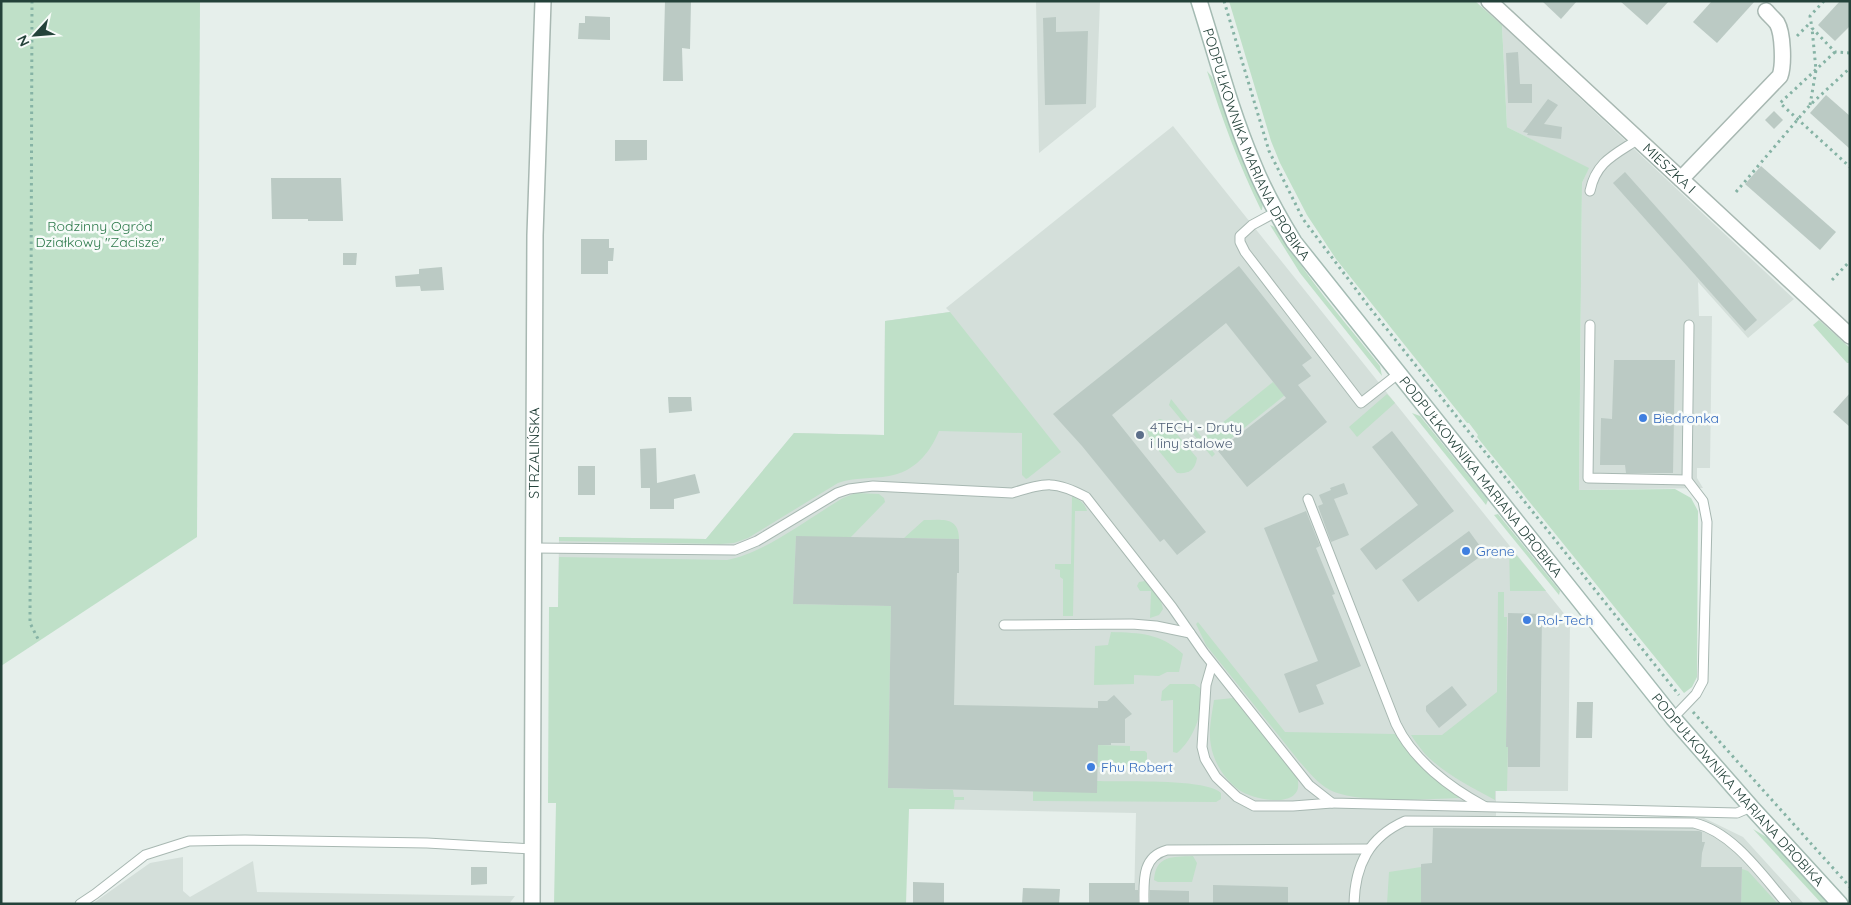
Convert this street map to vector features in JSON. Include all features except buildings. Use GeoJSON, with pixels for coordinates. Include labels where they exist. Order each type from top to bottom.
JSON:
{"type":"FeatureCollection","features":[{"type":"Feature","properties":{"kind":"street","name":"STRZALIŃSKA"},"geometry":{"type":"LineString","coordinates":[[532,904],[535,235],[543,1]]}},
{"type":"Feature","properties":{"kind":"street","name":"PODPUŁKOWNIKA MARIANA DROBIKA"},"geometry":{"type":"LineString","coordinates":[[1199,1],[1239,129],[1252,162],[1276,212],[1294,242],[1673,718],[1840,904]]}},
{"type":"Feature","properties":{"kind":"street","name":"MIESZKA I"},"geometry":{"type":"LineString","coordinates":[[1492,2],[1637,140],[1850,336]]}},
{"type":"Feature","properties":{"kind":"street"},"geometry":{"type":"LineString","coordinates":[[1681,179],[1780,76],[1782,51],[1779,29],[1766,11]]}},
{"type":"Feature","properties":{"kind":"lane"},"geometry":{"type":"LineString","coordinates":[[1590,191],[1593,176],[1605,161],[1637,140]]}},
{"type":"Feature","properties":{"kind":"lane"},"geometry":{"type":"LineString","coordinates":[[1276,212],[1252,226],[1240,236],[1240,242],[1245,252],[1361,404],[1398,374]]}},
{"type":"Feature","properties":{"kind":"lane"},"geometry":{"type":"LineString","coordinates":[[1590,325],[1588,478],[1687,480]]}},
{"type":"Feature","properties":{"kind":"lane"},"geometry":{"type":"LineString","coordinates":[[1673,718],[1696,694],[1704,681],[1707,522],[1703,501],[1687,480],[1689,325]]}},
{"type":"Feature","properties":{"kind":"lane"},"geometry":{"type":"LineString","coordinates":[[534,548],[735,550],[757,541],[837,493],[849,489],[873,486],[1012,493],[1034,486],[1053,483],[1067,486],[1086,497],[1172,607],[1212,664],[1310,785],[1332,803]]}},
{"type":"Feature","properties":{"kind":"lane"},"geometry":{"type":"LineString","coordinates":[[1308,499],[1396,724],[1405,742],[1422,760],[1452,786],[1487,808]]}},
{"type":"Feature","properties":{"kind":"lane"},"geometry":{"type":"LineString","coordinates":[[1004,625],[1132,624],[1156,626],[1190,633]]}},
{"type":"Feature","properties":{"kind":"lane"},"geometry":{"type":"LineString","coordinates":[[1212,664],[1206,685],[1202,747],[1205,759],[1216,777],[1237,798],[1254,806],[1332,803],[1737,813],[1751,807]]}},
{"type":"Feature","properties":{"kind":"lane"},"geometry":{"type":"LineString","coordinates":[[1354,904],[1354,892],[1359,866],[1368,849],[1393,827],[1405,821],[1694,823],[1708,826],[1729,840],[1787,904]]}},
{"type":"Feature","properties":{"kind":"lane"},"geometry":{"type":"LineString","coordinates":[[80,904],[144,856],[189,841],[427,843],[532,849]]}},
{"type":"Feature","properties":{"kind":"lane"},"geometry":{"type":"LineString","coordinates":[[1144,904],[1144,872],[1147,864],[1154,856],[1167,850],[1368,849]]}},
{"type":"Feature","properties":{"kind":"path"},"geometry":{"type":"LineString","coordinates":[[32,1],[30,623],[39,641]]}},
{"type":"Feature","properties":{"kind":"path"},"geometry":{"type":"LineString","coordinates":[[1224,1],[1269,151],[1303,219],[1370,308],[1686,704],[1850,887]]}},
{"type":"Feature","properties":{"kind":"path"},"geometry":{"type":"LineString","coordinates":[[1810,105],[1816,70],[1810,16],[1824,1]]}},
{"type":"Feature","properties":{"kind":"path"},"geometry":{"type":"LineString","coordinates":[[1812,28],[1835,52]]}},
{"type":"Feature","properties":{"kind":"path"},"geometry":{"type":"LineString","coordinates":[[1850,52],[1835,52],[1780,103],[1850,167]]}},
{"type":"Feature","properties":{"kind":"path"},"geometry":{"type":"LineString","coordinates":[[1736,192],[1810,105],[1850,68]]}},
{"type":"Feature","properties":{"kind":"path"},"geometry":{"type":"LineString","coordinates":[[1832,280],[1850,261]]}},
{"type":"Feature","properties":{"kind":"shaded area"},"geometry":{"type":"Polygon","coordinates":[[[1036,1],[1100,1],[1096,107],[1039,153],[1036,1]]]}},
{"type":"Feature","properties":{"kind":"shaded area"},"geometry":{"type":"Polygon","coordinates":[[[1502,25],[1794,299],[1748,338],[1698,282],[1699,316],[1712,316],[1710,468],[1697,468],[1697,478],[1703,488],[1579,490],[1582,183],[1588,169],[1507,127],[1502,25]]]}},
{"type":"Feature","properties":{"kind":"shaded area"},"geometry":{"type":"Polygon","coordinates":[[[1173,126],[1570,621],[1568,791],[1496,791],[1496,816],[1704,818],[1743,837],[1804,904],[1134,904],[1136,813],[879,808],[558,608],[559,537],[706,539],[794,433],[884,435],[885,321],[950,312],[946,308],[1173,126]]]}},
{"type":"Feature","properties":{"kind":"shaded area"},"geometry":{"type":"Polygon","coordinates":[[[183,857],[183,891],[190,897],[253,861],[257,892],[515,896],[509,904],[92,904],[150,863],[183,857]]]}},
{"type":"Feature","properties":{"kind":"green space","name":"Rodzinny Ogród Działkowy \"Zacisze\""},"geometry":{"type":"Polygon","coordinates":[[[1,1],[200,1],[197,537],[1,666],[1,1]]]}},
{"type":"Feature","properties":{"kind":"green space"},"geometry":{"type":"Polygon","coordinates":[[[1229,1],[1475,1],[1502,25],[1507,127],[1589,168],[1582,183],[1579,490],[1675,489],[1691,498],[1698,511],[1697,677],[1692,687],[1684,693],[1336,259],[1307,215],[1280,163],[1271,141],[1229,1]]]}},
{"type":"Feature","properties":{"kind":"green space"},"geometry":{"type":"Polygon","coordinates":[[[1207,71],[1212,77],[1247,172],[1263,203],[1262,210],[1238,159],[1207,71]]]}},
{"type":"Feature","properties":{"kind":"green space"},"geometry":{"type":"Polygon","coordinates":[[[1270,225],[1281,233],[1314,284],[1380,366],[1382,376],[1300,273],[1270,225]]]}},
{"type":"Feature","properties":{"kind":"green space"},"geometry":{"type":"Polygon","coordinates":[[[950,312],[1061,452],[1028,478],[1026,479],[1022,475],[1022,433],[939,431],[926,454],[906,470],[889,476],[838,483],[748,538],[734,543],[559,541],[559,537],[706,539],[794,433],[884,435],[885,321],[950,312]]]}},
{"type":"Feature","properties":{"kind":"green space"},"geometry":{"type":"Polygon","coordinates":[[[1819,320],[1850,348],[1849,363],[1813,325],[1819,320]]]}},
{"type":"Feature","properties":{"kind":"green space"},"geometry":{"type":"Polygon","coordinates":[[[1273,382],[1285,395],[1217,450],[1206,436],[1273,382]]]}},
{"type":"Feature","properties":{"kind":"green space"},"geometry":{"type":"Polygon","coordinates":[[[1387,394],[1395,403],[1357,437],[1349,427],[1387,394]]]}},
{"type":"Feature","properties":{"kind":"green space"},"geometry":{"type":"Polygon","coordinates":[[[1171,399],[1215,454],[1212,457],[1169,405],[1171,399]]]}},
{"type":"Feature","properties":{"kind":"green space"},"geometry":{"type":"Polygon","coordinates":[[[1412,413],[1420,416],[1488,500],[1486,505],[1412,413]]]}},
{"type":"Feature","properties":{"kind":"green space"},"geometry":{"type":"Polygon","coordinates":[[[1160,419],[1166,421],[1197,458],[1195,466],[1191,470],[1185,473],[1177,473],[1150,440],[1147,430],[1153,422],[1160,419]]]}},
{"type":"Feature","properties":{"kind":"green space"},"geometry":{"type":"Polygon","coordinates":[[[856,493],[879,494],[884,498],[885,502],[851,537],[796,537],[793,604],[891,606],[888,788],[953,790],[954,797],[964,797],[964,800],[955,800],[954,809],[909,809],[906,904],[554,904],[556,803],[548,803],[549,607],[558,607],[559,557],[727,560],[742,556],[771,543],[843,498],[856,493]]]}},
{"type":"Feature","properties":{"kind":"green space"},"geometry":{"type":"Polygon","coordinates":[[[1072,496],[1082,502],[1087,511],[1075,511],[1073,616],[1063,616],[1063,579],[1060,577],[1060,570],[1055,569],[1055,564],[1071,564],[1072,496]]]}},
{"type":"Feature","properties":{"kind":"green space"},"geometry":{"type":"Polygon","coordinates":[[[1498,514],[1560,591],[1559,595],[1494,515],[1498,514]]]}},
{"type":"Feature","properties":{"kind":"green space"},"geometry":{"type":"Polygon","coordinates":[[[924,520],[943,520],[952,523],[956,526],[959,539],[904,538],[924,520]]]}},
{"type":"Feature","properties":{"kind":"green space"},"geometry":{"type":"Polygon","coordinates":[[[1509,546],[1546,591],[1510,591],[1509,546]]]}},
{"type":"Feature","properties":{"kind":"green space"},"geometry":{"type":"Polygon","coordinates":[[[1145,581],[1161,601],[1163,609],[1159,615],[1150,618],[1151,591],[1140,591],[1137,586],[1139,582],[1145,581]]]}},
{"type":"Feature","properties":{"kind":"green space"},"geometry":{"type":"Polygon","coordinates":[[[1498,592],[1504,592],[1504,617],[1507,617],[1506,747],[1508,747],[1507,791],[1495,791],[1495,800],[1458,780],[1441,768],[1425,754],[1411,735],[1442,735],[1497,692],[1498,592]]]}},
{"type":"Feature","properties":{"kind":"green space"},"geometry":{"type":"Polygon","coordinates":[[[1198,622],[1285,732],[1395,734],[1415,759],[1460,798],[1374,799],[1342,794],[1330,790],[1321,784],[1299,761],[1206,645],[1196,624],[1198,622]]]}},
{"type":"Feature","properties":{"kind":"green space"},"geometry":{"type":"Polygon","coordinates":[[[1111,632],[1150,636],[1175,647],[1183,654],[1179,672],[1167,672],[1159,676],[1134,675],[1134,684],[1094,685],[1095,646],[1108,645],[1111,632]]]}},
{"type":"Feature","properties":{"kind":"green space"},"geometry":{"type":"Polygon","coordinates":[[[1170,684],[1194,684],[1200,688],[1201,697],[1197,724],[1188,740],[1177,753],[1173,752],[1173,700],[1161,701],[1162,691],[1170,684]]]}},
{"type":"Feature","properties":{"kind":"green space"},"geometry":{"type":"Polygon","coordinates":[[[1233,698],[1297,777],[1298,787],[1294,794],[1287,799],[1267,799],[1246,794],[1229,781],[1221,771],[1212,752],[1210,740],[1214,700],[1233,698]]]}},
{"type":"Feature","properties":{"kind":"green space"},"geometry":{"type":"Polygon","coordinates":[[[1098,745],[1130,746],[1130,751],[1145,751],[1147,753],[1147,763],[1138,766],[1097,767],[1098,745]]]}},
{"type":"Feature","properties":{"kind":"green space"},"geometry":{"type":"Polygon","coordinates":[[[1097,781],[1163,782],[1199,785],[1212,788],[1221,793],[1221,799],[1216,802],[1033,801],[1033,791],[1097,781]]]}},
{"type":"Feature","properties":{"kind":"green space"},"geometry":{"type":"Polygon","coordinates":[[[1753,829],[1768,838],[1829,904],[1822,904],[1753,829]]]}},
{"type":"Feature","properties":{"kind":"green space"},"geometry":{"type":"Polygon","coordinates":[[[1193,856],[1197,863],[1192,882],[1158,882],[1154,880],[1158,866],[1166,859],[1193,856]]]}},
{"type":"Feature","properties":{"kind":"green space"},"geometry":{"type":"Polygon","coordinates":[[[1421,867],[1421,904],[1387,904],[1389,872],[1421,867]]]}},
{"type":"Feature","properties":{"kind":"green space"},"geometry":{"type":"Polygon","coordinates":[[[1742,869],[1748,871],[1778,904],[1741,904],[1742,869]]]}},
{"type":"Feature","properties":{"kind":"place","name":"Biedronka"},"geometry":{"type":"Point","coordinates":[1643,418]}},
{"type":"Feature","properties":{"kind":"place","name":"4TECH - Druty i liny stalowe"},"geometry":{"type":"Point","coordinates":[1140,435]}},
{"type":"Feature","properties":{"kind":"place","name":"Grene"},"geometry":{"type":"Point","coordinates":[1466,551]}},
{"type":"Feature","properties":{"kind":"place","name":"Rol-Tech"},"geometry":{"type":"Point","coordinates":[1527,620]}},
{"type":"Feature","properties":{"kind":"place","name":"Fhu Robert"},"geometry":{"type":"Point","coordinates":[1091,767]}}]}
